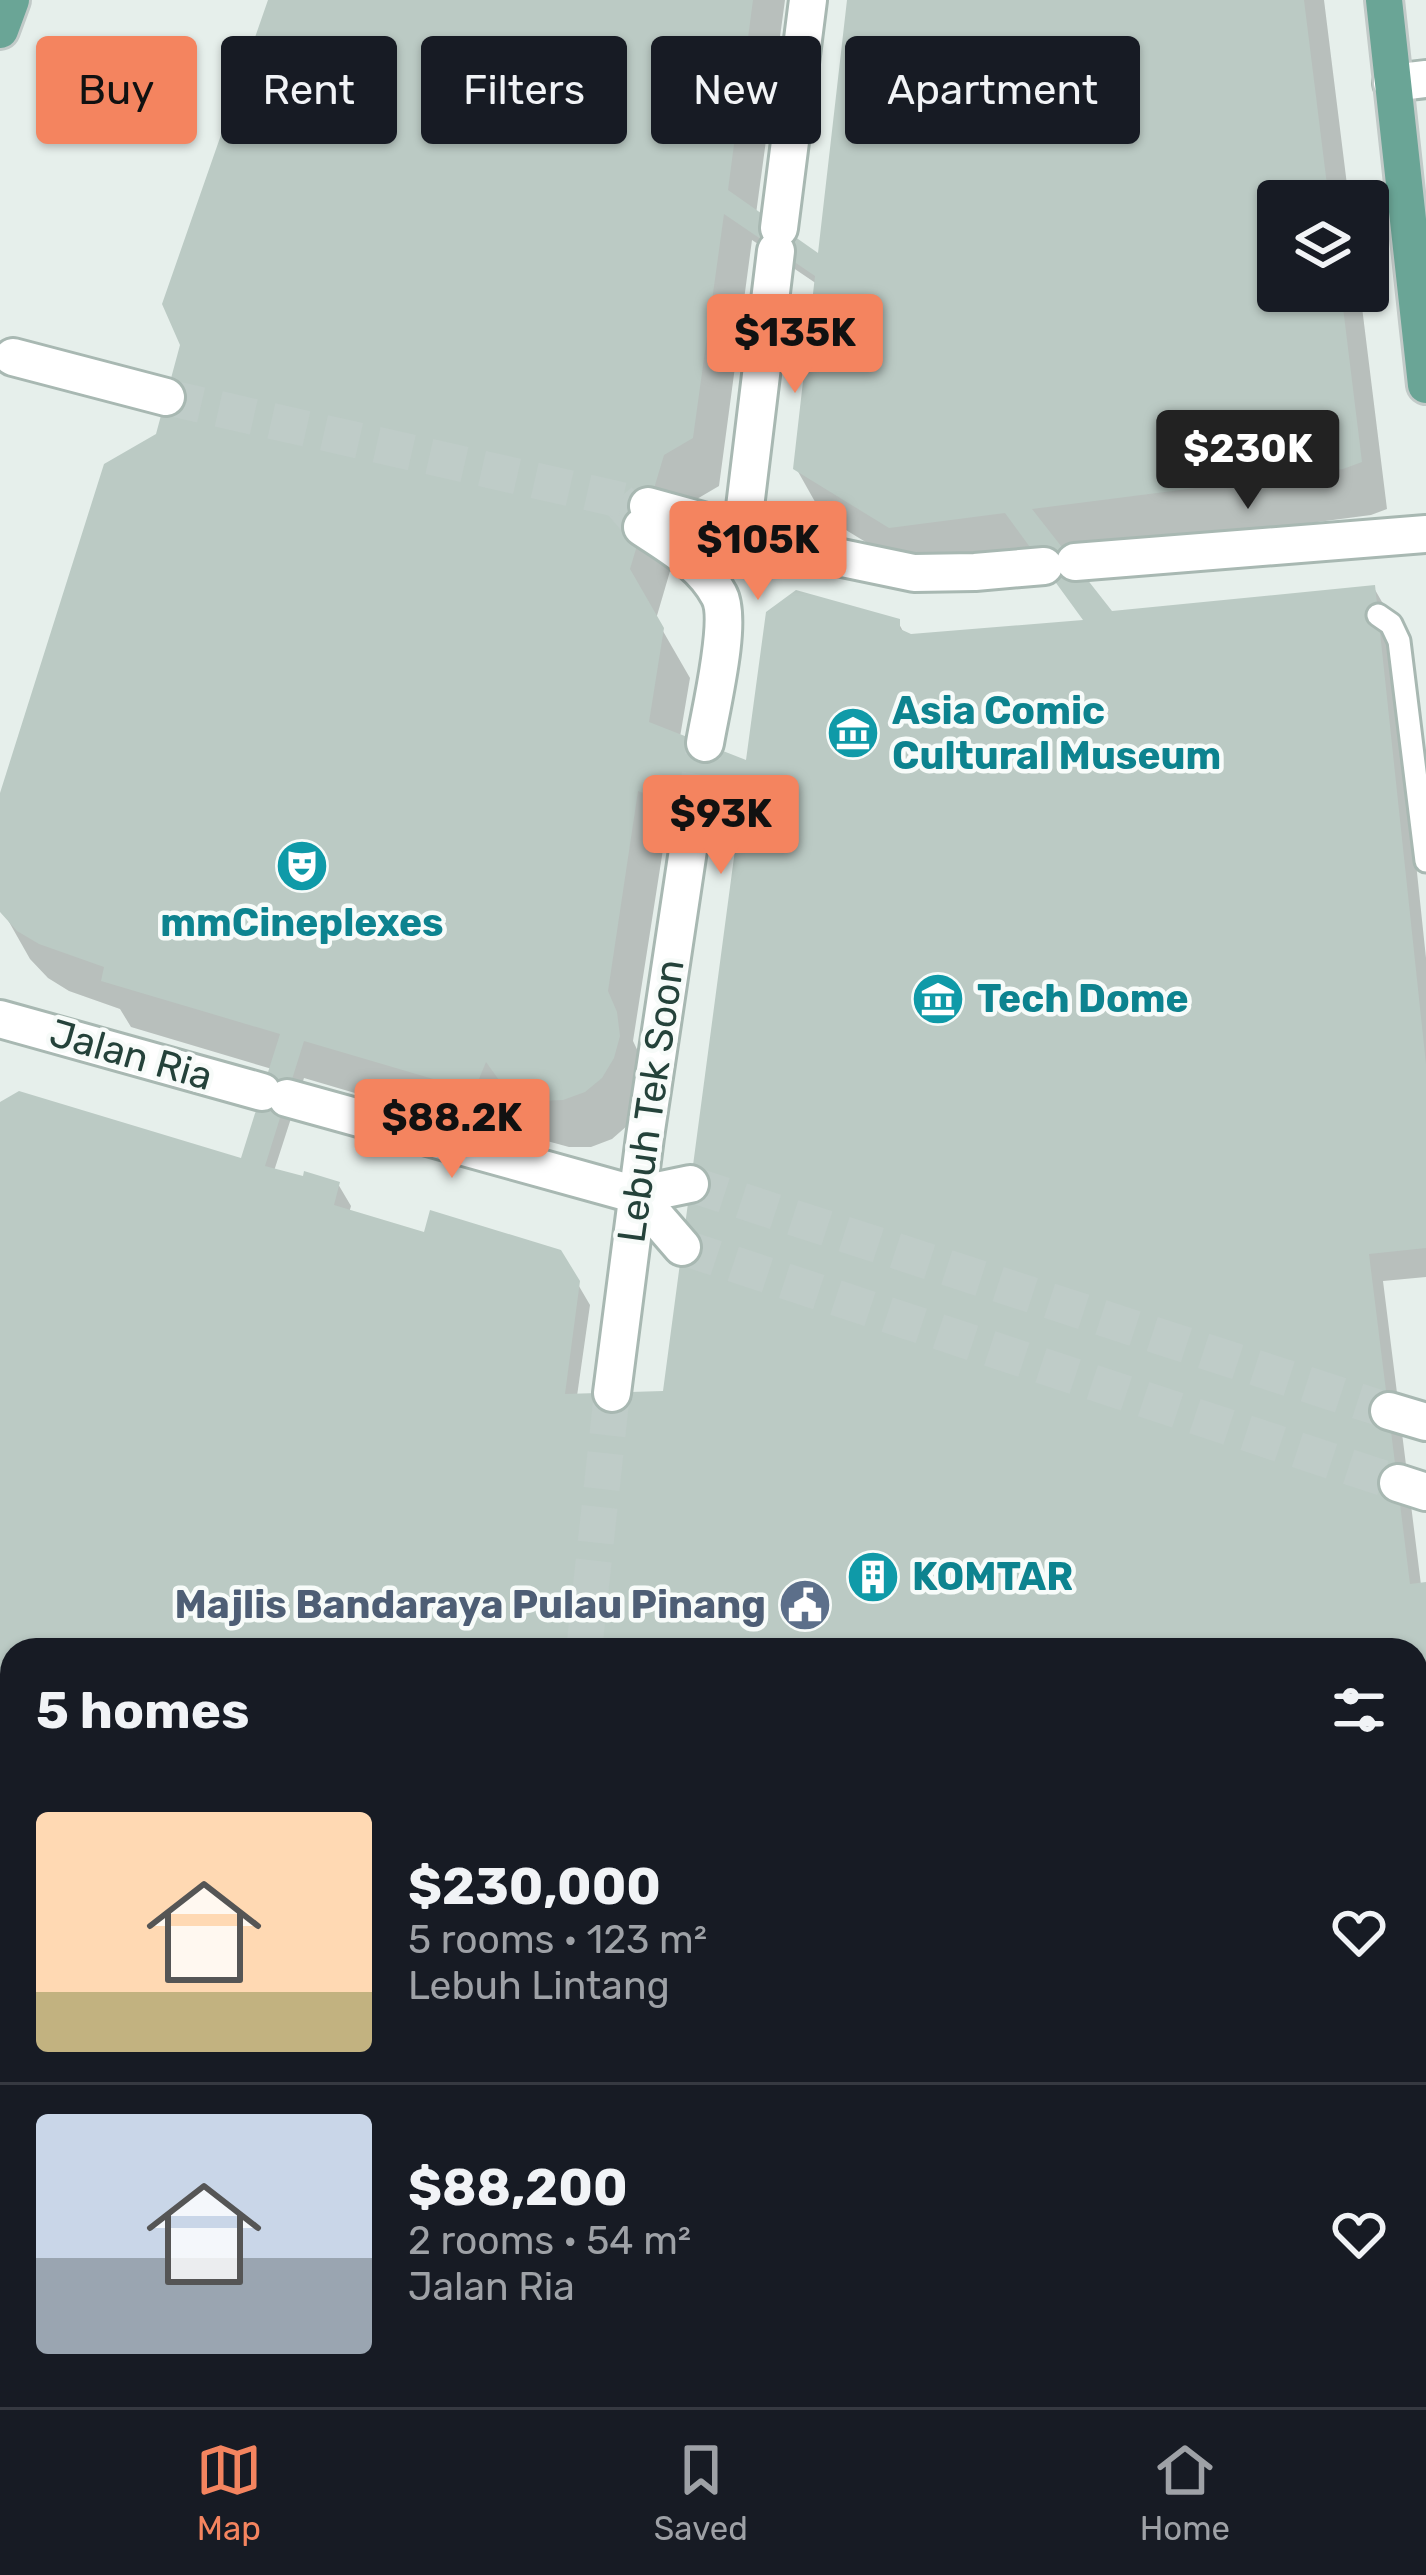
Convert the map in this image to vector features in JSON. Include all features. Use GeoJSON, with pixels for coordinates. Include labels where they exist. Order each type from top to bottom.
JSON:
{"type":"FeatureCollection","features":[{"type":"Feature","properties":{"kind":"main road"},"geometry":{"type":"LineString","coordinates":[[0,30],[11,0]]}},
{"type":"Feature","properties":{"kind":"main road"},"geometry":{"type":"LineString","coordinates":[[1384,0],[1409,81],[1426,385]]}},
{"type":"Feature","properties":{"kind":"street"},"geometry":{"type":"LineString","coordinates":[[742,532],[808,0]]}},
{"type":"Feature","properties":{"kind":"street"},"geometry":{"type":"LineString","coordinates":[[4,352],[166,398]]}},
{"type":"Feature","properties":{"kind":"street"},"geometry":{"type":"LineString","coordinates":[[705,743],[724,628],[722,598],[645,516],[742,532],[914,572],[975,572],[1426,534]]}},
{"type":"Feature","properties":{"kind":"street","name":"Lebuh Tek Soon"},"geometry":{"type":"LineString","coordinates":[[612,1393],[694,810]]}},
{"type":"Feature","properties":{"kind":"street","name":"Jalan Ria"},"geometry":{"type":"LineString","coordinates":[[0,1019],[637,1196],[690,1184]]}},
{"type":"Feature","properties":{"kind":"street"},"geometry":{"type":"LineString","coordinates":[[637,1196],[682,1247]]}},
{"type":"Feature","properties":{"kind":"street"},"geometry":{"type":"LineString","coordinates":[[1389,1411],[1426,1422]]}},
{"type":"Feature","properties":{"kind":"lane"},"geometry":{"type":"LineString","coordinates":[[1378,615],[1391,624],[1399,641],[1426,861]]}},
{"type":"Feature","properties":{"kind":"building"},"geometry":{"type":"Polygon","coordinates":[[[268,0],[753,0],[748,36],[651,36],[651,144],[734,144],[728,190],[818,253],[847,0],[1304,0],[1326,180],[1257,180],[1257,312],[1344,312],[1362,462],[1343,469],[1032,509],[1112,611],[1375,585],[1426,1064],[1426,1248],[1369,1254],[1410,1584],[1426,1582],[1426,1638],[0,1638],[0,1102],[19,1091],[241,1158],[280,1034],[101,981],[104,967],[39,944],[17,931],[0,912],[0,793],[104,464],[156,434],[180,345],[162,304],[221,135],[221,144],[397,144],[397,36],[255,36],[268,0]],[[724,214],[693,438],[664,455],[630,569],[664,628],[649,722],[746,760],[766,612],[796,590],[900,619],[900,629],[911,634],[1083,620],[1005,513],[889,528],[793,469],[815,276],[724,214]],[[638,791],[608,991],[620,1036],[602,1078],[585,1092],[540,1101],[518,1094],[486,1062],[474,1091],[304,1041],[265,1166],[340,1182],[334,1205],[424,1232],[430,1210],[561,1250],[580,1281],[565,1394],[663,1391],[738,827],[638,791]]]}},
{"type":"Feature","properties":{"kind":"tunnel"},"geometry":{"type":"LineString","coordinates":[[166,397],[648,506]]}},
{"type":"Feature","properties":{"kind":"tunnel"},"geometry":{"type":"LineString","coordinates":[[618,499],[642,527]]}},
{"type":"Feature","properties":{"kind":"tunnel"},"geometry":{"type":"LineString","coordinates":[[694,810],[705,743]]}},
{"type":"Feature","properties":{"kind":"tunnel"},"geometry":{"type":"LineString","coordinates":[[690,1184],[1389,1411]]}},
{"type":"Feature","properties":{"kind":"tunnel"},"geometry":{"type":"LineString","coordinates":[[682,1247],[1398,1483]]}},
{"type":"Feature","properties":{"kind":"tunnel"},"geometry":{"type":"LineString","coordinates":[[585,1638],[612,1393]]}},
{"type":"Feature","properties":{"kind":"place","name":"Asia Comic Cultural Museum"},"geometry":{"type":"Point","coordinates":[853,733]}},
{"type":"Feature","properties":{"kind":"place","name":"mmCineplexes"},"geometry":{"type":"Point","coordinates":[302,866]}},
{"type":"Feature","properties":{"kind":"place","name":"Tech Dome"},"geometry":{"type":"Point","coordinates":[938,999]}},
{"type":"Feature","properties":{"kind":"place","name":"KOMTAR"},"geometry":{"type":"Point","coordinates":[873,1577]}},
{"type":"Feature","properties":{"kind":"place","name":"Majlis Bandaraya Pulau Pinang"},"geometry":{"type":"Point","coordinates":[805,1605]}}]}
